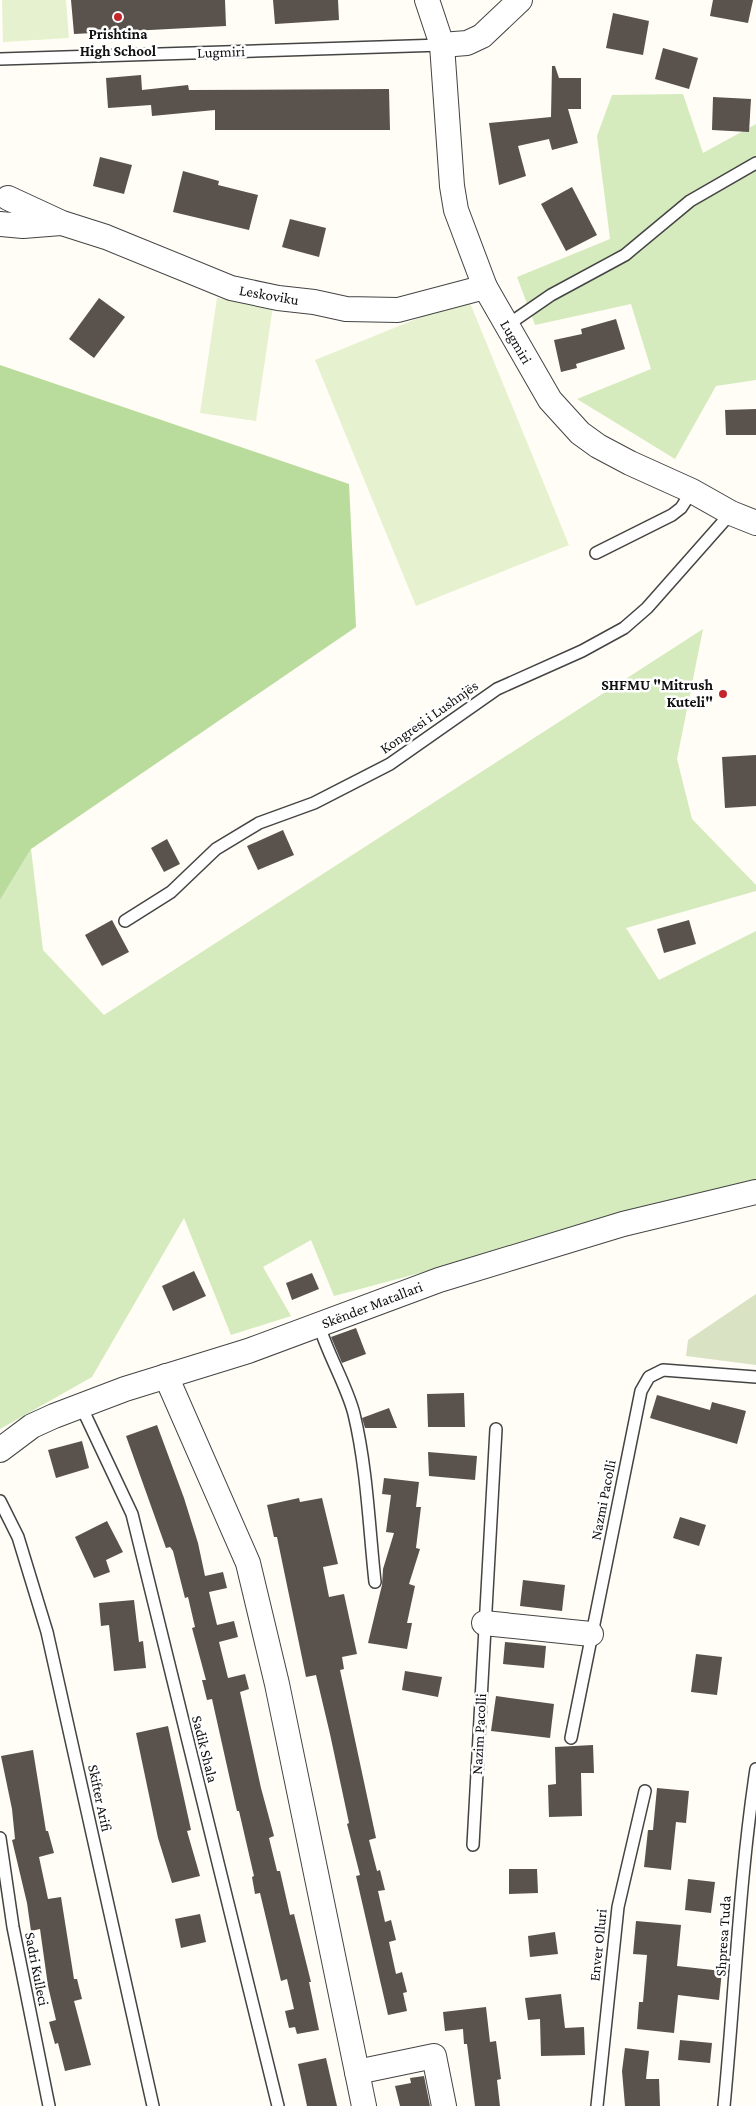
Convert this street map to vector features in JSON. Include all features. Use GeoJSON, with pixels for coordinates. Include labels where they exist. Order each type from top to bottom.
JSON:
{"type":"FeatureCollection","features":[{"type":"Feature","properties":{"kind":"street","name":"Lugmiri"},"geometry":{"type":"LineString","coordinates":[[427,0],[442,45],[452,186],[456,210],[485,287],[550,400],[580,433],[630,463],[692,491],[731,513],[756,523]]}},
{"type":"Feature","properties":{"kind":"street"},"geometry":{"type":"LineString","coordinates":[[442,45],[467,43],[482,36],[520,0]]}},
{"type":"Feature","properties":{"kind":"street","name":"Leskoviku"},"geometry":{"type":"LineString","coordinates":[[8,198],[62,223],[106,237],[231,288],[346,310],[398,310],[485,287]]}},
{"type":"Feature","properties":{"kind":"street","name":"Leskoviku"},"geometry":{"type":"LineString","coordinates":[[0,224],[23,226],[62,223]]}},
{"type":"Feature","properties":{"kind":"street","name":"Skënder Matallari"},"geometry":{"type":"LineString","coordinates":[[0,1450],[32,1426],[81,1406],[166,1376],[248,1351],[439,1280],[622,1224],[756,1192]]}},
{"type":"Feature","properties":{"kind":"street"},"geometry":{"type":"LineString","coordinates":[[166,1376],[248,1563],[277,1684],[364,2106]]}},
{"type":"Feature","properties":{"kind":"street"},"geometry":{"type":"LineString","coordinates":[[484,1623],[591,1634]]}},
{"type":"Feature","properties":{"kind":"street"},"geometry":{"type":"LineString","coordinates":[[357,2072],[434,2056],[444,2106]]}},
{"type":"Feature","properties":{"kind":"lane","name":"Lugmiri"},"geometry":{"type":"LineString","coordinates":[[0,60],[442,45]]}},
{"type":"Feature","properties":{"kind":"lane"},"geometry":{"type":"LineString","coordinates":[[506,326],[551,295],[625,255],[690,201],[756,163]]}},
{"type":"Feature","properties":{"kind":"lane"},"geometry":{"type":"LineString","coordinates":[[596,553],[672,515],[681,508],[692,491]]}},
{"type":"Feature","properties":{"kind":"lane","name":"Kongresi i Lushnjës"},"geometry":{"type":"LineString","coordinates":[[125,921],[171,892],[216,849],[259,823],[314,803],[390,764],[497,690],[582,651],[624,628],[647,608],[731,513]]}},
{"type":"Feature","properties":{"kind":"lane"},"geometry":{"type":"LineString","coordinates":[[319,1325],[325,1346],[354,1413],[362,1465],[375,1582]]}},
{"type":"Feature","properties":{"kind":"lane","name":"Nazmi Pacolli"},"geometry":{"type":"LineString","coordinates":[[571,1738],[641,1390],[649,1377],[663,1370],[756,1378]]}},
{"type":"Feature","properties":{"kind":"lane","name":"Sadik Shala"},"geometry":{"type":"LineString","coordinates":[[81,1406],[132,1514],[278,2106]]}},
{"type":"Feature","properties":{"kind":"lane","name":"Nazim Pacolli"},"geometry":{"type":"LineString","coordinates":[[473,1845],[496,1430]]}},
{"type":"Feature","properties":{"kind":"lane","name":"Skifter Arifi"},"geometry":{"type":"LineString","coordinates":[[0,1501],[18,1537],[47,1632],[153,2106]]}},
{"type":"Feature","properties":{"kind":"lane","name":"Shpresa Tuda"},"geometry":{"type":"LineString","coordinates":[[724,2106],[734,2006],[739,1906],[756,1768]]}},
{"type":"Feature","properties":{"kind":"lane","name":"Enver Olluri"},"geometry":{"type":"LineString","coordinates":[[597,2106],[618,1907],[645,1791]]}},
{"type":"Feature","properties":{"kind":"lane","name":"Sadri Kulleci"},"geometry":{"type":"LineString","coordinates":[[0,1838],[13,1927],[49,2106]]}},
{"type":"Feature","properties":{"kind":"green space"},"geometry":{"type":"Polygon","coordinates":[[[2,0],[66,0],[69,38],[3,42],[2,0]]]}},
{"type":"Feature","properties":{"kind":"green space"},"geometry":{"type":"Polygon","coordinates":[[[683,94],[703,153],[756,124],[756,380],[716,386],[675,459],[577,399],[651,369],[631,304],[535,325],[517,277],[610,239],[597,136],[612,95],[683,94]]]}},
{"type":"Feature","properties":{"kind":"green space"},"geometry":{"type":"Polygon","coordinates":[[[217,298],[273,306],[256,421],[200,413],[217,298]]]}},
{"type":"Feature","properties":{"kind":"green space"},"geometry":{"type":"Polygon","coordinates":[[[468,298],[569,545],[416,606],[315,360],[468,298]]]}},
{"type":"Feature","properties":{"kind":"green space"},"geometry":{"type":"Polygon","coordinates":[[[0,365],[349,484],[356,627],[31,849],[0,900],[0,365]]]}},
{"type":"Feature","properties":{"kind":"green space"},"geometry":{"type":"Polygon","coordinates":[[[703,629],[677,759],[692,819],[756,885],[756,891],[626,928],[659,980],[756,931],[756,1183],[334,1296],[311,1240],[263,1267],[291,1316],[231,1335],[184,1218],[92,1377],[0,1429],[0,900],[31,849],[43,950],[104,1015],[703,629]]]}},
{"type":"Feature","properties":{"kind":"green space"},"geometry":{"type":"Polygon","coordinates":[[[756,1294],[756,1365],[686,1356],[688,1340],[756,1294]]]}},
{"type":"Feature","properties":{"kind":"building"},"geometry":{"type":"Polygon","coordinates":[[[71,0],[225,0],[226,26],[74,34],[71,0]]]}},
{"type":"Feature","properties":{"kind":"building"},"geometry":{"type":"Polygon","coordinates":[[[273,0],[338,0],[339,20],[275,24],[273,0]]]}},
{"type":"Feature","properties":{"kind":"building"},"geometry":{"type":"Polygon","coordinates":[[[713,0],[753,0],[748,23],[710,16],[713,0]]]}},
{"type":"Feature","properties":{"kind":"building"},"geometry":{"type":"Polygon","coordinates":[[[613,13],[649,21],[643,55],[606,48],[613,13]]]}},
{"type":"Feature","properties":{"kind":"building"},"geometry":{"type":"Polygon","coordinates":[[[663,48],[698,58],[689,89],[655,79],[663,48]]]}},
{"type":"Feature","properties":{"kind":"building"},"geometry":{"type":"Polygon","coordinates":[[[552,66],[555,66],[559,78],[581,78],[581,109],[568,109],[578,143],[552,150],[549,139],[518,146],[526,176],[499,185],[489,123],[551,117],[552,66]]]}},
{"type":"Feature","properties":{"kind":"building"},"geometry":{"type":"Polygon","coordinates":[[[141,75],[142,90],[188,85],[189,90],[389,89],[390,130],[215,130],[215,110],[152,116],[151,105],[108,108],[106,78],[141,75]]]}},
{"type":"Feature","properties":{"kind":"building"},"geometry":{"type":"Polygon","coordinates":[[[713,97],[751,99],[749,132],[712,130],[713,97]]]}},
{"type":"Feature","properties":{"kind":"building"},"geometry":{"type":"Polygon","coordinates":[[[100,157],[132,165],[124,194],[93,186],[100,157]]]}},
{"type":"Feature","properties":{"kind":"building"},"geometry":{"type":"Polygon","coordinates":[[[183,171],[219,181],[218,185],[258,195],[249,230],[173,212],[183,171]]]}},
{"type":"Feature","properties":{"kind":"building"},"geometry":{"type":"Polygon","coordinates":[[[572,187],[597,235],[566,251],[541,204],[572,187]]]}},
{"type":"Feature","properties":{"kind":"building"},"geometry":{"type":"Polygon","coordinates":[[[290,219],[326,228],[319,257],[282,247],[290,219]]]}},
{"type":"Feature","properties":{"kind":"building"},"geometry":{"type":"Polygon","coordinates":[[[99,298],[125,317],[94,358],[69,339],[99,298]]]}},
{"type":"Feature","properties":{"kind":"building"},"geometry":{"type":"Polygon","coordinates":[[[616,319],[625,349],[576,364],[577,368],[561,372],[554,340],[582,334],[581,329],[616,319]]]}},
{"type":"Feature","properties":{"kind":"building"},"geometry":{"type":"Polygon","coordinates":[[[756,409],[756,435],[726,435],[725,410],[756,409]]]}},
{"type":"Feature","properties":{"kind":"building"},"geometry":{"type":"Polygon","coordinates":[[[756,755],[756,806],[725,808],[722,757],[756,755]]]}},
{"type":"Feature","properties":{"kind":"building"},"geometry":{"type":"Polygon","coordinates":[[[283,830],[294,855],[258,870],[247,846],[283,830]]]}},
{"type":"Feature","properties":{"kind":"building"},"geometry":{"type":"Polygon","coordinates":[[[167,839],[180,864],[164,872],[151,848],[167,839]]]}},
{"type":"Feature","properties":{"kind":"building"},"geometry":{"type":"Polygon","coordinates":[[[112,920],[129,952],[102,966],[85,935],[112,920]]]}},
{"type":"Feature","properties":{"kind":"building"},"geometry":{"type":"Polygon","coordinates":[[[689,920],[696,944],[664,953],[657,929],[689,920]]]}},
{"type":"Feature","properties":{"kind":"building"},"geometry":{"type":"Polygon","coordinates":[[[194,1271],[206,1296],[173,1311],[162,1286],[194,1271]]]}},
{"type":"Feature","properties":{"kind":"building"},"geometry":{"type":"Polygon","coordinates":[[[312,1273],[319,1289],[292,1300],[286,1283],[312,1273]]]}},
{"type":"Feature","properties":{"kind":"building"},"geometry":{"type":"Polygon","coordinates":[[[356,1328],[366,1354],[342,1363],[331,1337],[356,1328]]]}},
{"type":"Feature","properties":{"kind":"building"},"geometry":{"type":"Polygon","coordinates":[[[464,1393],[465,1427],[428,1427],[427,1394],[464,1393]]]}},
{"type":"Feature","properties":{"kind":"building"},"geometry":{"type":"Polygon","coordinates":[[[657,1395],[710,1410],[712,1402],[746,1411],[737,1444],[650,1418],[657,1395]]]}},
{"type":"Feature","properties":{"kind":"building"},"geometry":{"type":"Polygon","coordinates":[[[389,1408],[397,1428],[365,1428],[362,1418],[389,1408]]]}},
{"type":"Feature","properties":{"kind":"building"},"geometry":{"type":"Polygon","coordinates":[[[157,1425],[184,1498],[198,1543],[205,1576],[223,1572],[227,1588],[209,1592],[217,1625],[234,1621],[238,1637],[219,1642],[228,1678],[245,1674],[249,1689],[240,1692],[261,1788],[274,1836],[269,1838],[277,1871],[280,1871],[290,1915],[294,1914],[311,1982],[309,1982],[319,2030],[297,2034],[295,2027],[289,2028],[285,2011],[294,2009],[287,1979],[281,1981],[260,1893],[255,1894],[252,1877],[254,1876],[239,1811],[237,1811],[212,1699],[207,1700],[202,1680],[206,1680],[192,1628],[195,1627],[188,1597],[185,1598],[173,1551],[170,1547],[166,1548],[126,1436],[157,1425]]]}},
{"type":"Feature","properties":{"kind":"building"},"geometry":{"type":"Polygon","coordinates":[[[82,1441],[89,1468],[56,1478],[48,1450],[82,1441]]]}},
{"type":"Feature","properties":{"kind":"building"},"geometry":{"type":"Polygon","coordinates":[[[428,1452],[477,1456],[475,1480],[429,1476],[428,1452]]]}},
{"type":"Feature","properties":{"kind":"building"},"geometry":{"type":"Polygon","coordinates":[[[384,1478],[419,1482],[416,1507],[421,1507],[416,1548],[420,1549],[409,1584],[415,1586],[407,1623],[412,1623],[407,1649],[368,1643],[382,1585],[383,1569],[394,1533],[386,1532],[391,1495],[382,1494],[384,1478]]]}},
{"type":"Feature","properties":{"kind":"building"},"geometry":{"type":"Polygon","coordinates":[[[299,1498],[300,1502],[322,1498],[338,1564],[323,1567],[329,1597],[344,1594],[357,1654],[342,1657],[344,1669],[340,1670],[376,1838],[369,1840],[377,1871],[380,1870],[385,1890],[378,1891],[385,1922],[391,1920],[396,1940],[389,1942],[396,1974],[402,1972],[407,1992],[403,1993],[407,2011],[388,2015],[356,1876],[360,1875],[347,1824],[349,1823],[330,1734],[316,1675],[306,1677],[277,1537],[274,1537],[267,1505],[299,1498]]]}},
{"type":"Feature","properties":{"kind":"building"},"geometry":{"type":"Polygon","coordinates":[[[680,1517],[706,1525],[699,1546],[673,1538],[680,1517]]]}},
{"type":"Feature","properties":{"kind":"building"},"geometry":{"type":"Polygon","coordinates":[[[107,1521],[123,1552],[106,1560],[110,1572],[94,1578],[75,1537],[107,1521]]]}},
{"type":"Feature","properties":{"kind":"building"},"geometry":{"type":"Polygon","coordinates":[[[523,1580],[565,1585],[562,1611],[520,1606],[523,1580]]]}},
{"type":"Feature","properties":{"kind":"building"},"geometry":{"type":"Polygon","coordinates":[[[134,1600],[139,1642],[143,1641],[146,1668],[114,1671],[109,1625],[101,1626],[99,1603],[134,1600]]]}},
{"type":"Feature","properties":{"kind":"building"},"geometry":{"type":"Polygon","coordinates":[[[505,1642],[546,1646],[544,1668],[503,1664],[505,1642]]]}},
{"type":"Feature","properties":{"kind":"building"},"geometry":{"type":"Polygon","coordinates":[[[696,1654],[722,1657],[717,1695],[691,1692],[696,1654]]]}},
{"type":"Feature","properties":{"kind":"building"},"geometry":{"type":"Polygon","coordinates":[[[405,1671],[442,1677],[438,1697],[402,1690],[405,1671]]]}},
{"type":"Feature","properties":{"kind":"building"},"geometry":{"type":"Polygon","coordinates":[[[496,1696],[554,1704],[550,1738],[491,1731],[496,1696]]]}},
{"type":"Feature","properties":{"kind":"building"},"geometry":{"type":"Polygon","coordinates":[[[168,1726],[191,1830],[187,1831],[200,1876],[172,1883],[158,1838],[136,1733],[168,1726]]]}},
{"type":"Feature","properties":{"kind":"building"},"geometry":{"type":"Polygon","coordinates":[[[593,1745],[594,1773],[581,1773],[582,1816],[549,1817],[548,1785],[556,1784],[555,1747],[593,1745]]]}},
{"type":"Feature","properties":{"kind":"building"},"geometry":{"type":"Polygon","coordinates":[[[33,1750],[46,1831],[48,1831],[54,1853],[39,1857],[48,1899],[61,1897],[74,1979],[77,1979],[82,1999],[74,2001],[91,2065],[65,2071],[58,2043],[55,2044],[49,2022],[56,2020],[48,1986],[40,1929],[31,1931],[27,1903],[12,1840],[15,1839],[12,1809],[1,1756],[33,1750]]]}},
{"type":"Feature","properties":{"kind":"building"},"geometry":{"type":"Polygon","coordinates":[[[657,1788],[689,1791],[686,1823],[676,1822],[671,1870],[644,1867],[648,1830],[653,1830],[657,1788]]]}},
{"type":"Feature","properties":{"kind":"building"},"geometry":{"type":"Polygon","coordinates":[[[509,1869],[537,1869],[538,1893],[509,1894],[509,1869]]]}},
{"type":"Feature","properties":{"kind":"building"},"geometry":{"type":"Polygon","coordinates":[[[688,1879],[715,1882],[711,1913],[685,1910],[688,1879]]]}},
{"type":"Feature","properties":{"kind":"building"},"geometry":{"type":"Polygon","coordinates":[[[200,1914],[206,1942],[181,1948],[175,1919],[200,1914]]]}},
{"type":"Feature","properties":{"kind":"building"},"geometry":{"type":"Polygon","coordinates":[[[636,1921],[681,1925],[677,1966],[722,1971],[719,2000],[678,1995],[674,2033],[637,2029],[639,2002],[643,2002],[647,1955],[633,1954],[636,1921]]]}},
{"type":"Feature","properties":{"kind":"building"},"geometry":{"type":"Polygon","coordinates":[[[555,1932],[558,1954],[530,1957],[528,1936],[555,1932]]]}},
{"type":"Feature","properties":{"kind":"building"},"geometry":{"type":"Polygon","coordinates":[[[561,1994],[565,2028],[584,2027],[585,2055],[541,2056],[540,2019],[528,2020],[525,1998],[561,1994]]]}},
{"type":"Feature","properties":{"kind":"building"},"geometry":{"type":"Polygon","coordinates":[[[486,2007],[490,2042],[496,2041],[501,2079],[497,2080],[500,2106],[475,2106],[467,2044],[464,2044],[463,2029],[445,2031],[443,2012],[486,2007]]]}},
{"type":"Feature","properties":{"kind":"building"},"geometry":{"type":"Polygon","coordinates":[[[680,2040],[712,2043],[710,2063],[678,2060],[680,2040]]]}},
{"type":"Feature","properties":{"kind":"building"},"geometry":{"type":"Polygon","coordinates":[[[625,2048],[649,2051],[646,2079],[659,2079],[660,2106],[625,2106],[622,2071],[625,2048]]]}},
{"type":"Feature","properties":{"kind":"building"},"geometry":{"type":"Polygon","coordinates":[[[326,2058],[337,2106],[307,2106],[298,2064],[326,2058]]]}},
{"type":"Feature","properties":{"kind":"building"},"geometry":{"type":"Polygon","coordinates":[[[424,2076],[430,2106],[400,2106],[395,2086],[411,2083],[410,2078],[424,2076]]]}},
{"type":"Feature","properties":{"kind":"place","name":"Prishtina High School"},"geometry":{"type":"Point","coordinates":[118,17]}},
{"type":"Feature","properties":{"kind":"place","name":"SHFMU \"Mitrush Kuteli\""},"geometry":{"type":"Point","coordinates":[723,694]}}]}
